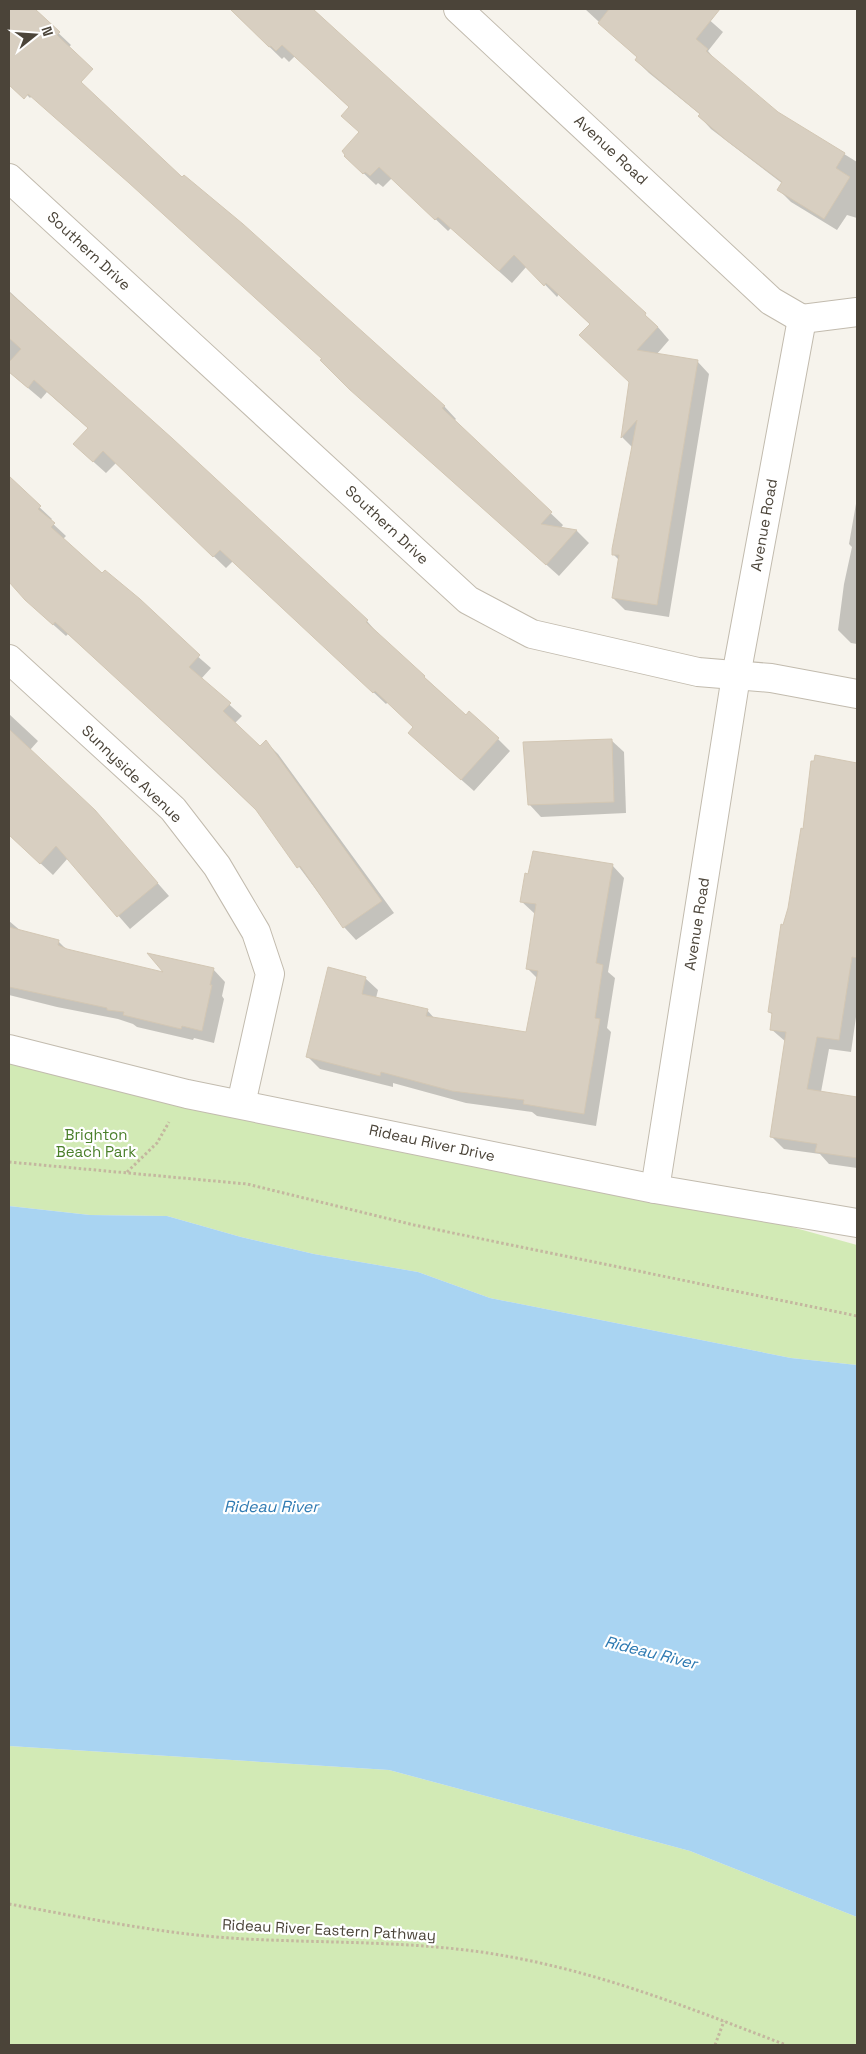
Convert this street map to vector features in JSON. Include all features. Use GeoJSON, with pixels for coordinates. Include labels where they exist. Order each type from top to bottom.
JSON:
{"type":"FeatureCollection","features":[{"type":"Feature","properties":{"kind":"street","name":"Avenue Road"},"geometry":{"type":"LineString","coordinates":[[458,9],[771,301],[802,319],[736,676],[655,1189]]}},
{"type":"Feature","properties":{"kind":"street","name":"Southern Drive"},"geometry":{"type":"LineString","coordinates":[[9,178],[468,600],[532,634],[678,669],[771,678],[857,694]]}},
{"type":"Feature","properties":{"kind":"street"},"geometry":{"type":"LineString","coordinates":[[802,319],[857,312]]}},
{"type":"Feature","properties":{"kind":"street","name":"Sunnyside Avenue"},"geometry":{"type":"LineString","coordinates":[[9,659],[173,809],[217,866],[256,932],[270,974],[241,1104]]}},
{"type":"Feature","properties":{"kind":"street","name":"Rideau River Drive"},"geometry":{"type":"LineString","coordinates":[[9,1049],[187,1094],[655,1189],[857,1223]]}},
{"type":"Feature","properties":{"kind":"path"},"geometry":{"type":"LineString","coordinates":[[126,1173],[157,1143],[187,1094]]}},
{"type":"Feature","properties":{"kind":"path"},"geometry":{"type":"LineString","coordinates":[[9,1162],[247,1184],[414,1224],[857,1316]]}},
{"type":"Feature","properties":{"kind":"path","name":"Rideau River Eastern Pathway"},"geometry":{"type":"LineString","coordinates":[[9,1904],[143,1928],[226,1937],[409,1943],[483,1952],[569,1969],[610,1980],[649,1992],[786,2045]]}},
{"type":"Feature","properties":{"kind":"path"},"geometry":{"type":"LineString","coordinates":[[715,2045],[724,2021]]}},
{"type":"Feature","properties":{"kind":"green space","name":"Brighton Beach Park"},"geometry":{"type":"Polygon","coordinates":[[[9,1049],[655,1189],[857,1245],[857,1365],[791,1358],[490,1298],[418,1272],[314,1254],[241,1237],[167,1216],[90,1215],[9,1206],[9,1049]]]}},
{"type":"Feature","properties":{"kind":"green space"},"geometry":{"type":"Polygon","coordinates":[[[9,1746],[389,1770],[690,1851],[857,1917],[857,2045],[9,2045],[9,1746]]]}},
{"type":"Feature","properties":{"kind":"water","name":"Rideau River"},"geometry":{"type":"Polygon","coordinates":[[[9,1206],[90,1215],[167,1216],[241,1237],[314,1254],[418,1272],[490,1298],[791,1358],[857,1365],[857,1917],[690,1851],[389,1770],[9,1746],[9,1206]]]}},
{"type":"Feature","properties":{"kind":"building"},"geometry":{"type":"Polygon","coordinates":[[[9,9],[35,9],[60,32],[57,35],[93,69],[81,82],[182,177],[184,175],[243,224],[445,406],[442,408],[552,512],[541,524],[577,530],[546,565],[349,389],[320,360],[322,359],[129,183],[28,94],[24,99],[9,85],[9,9]]]}},
{"type":"Feature","properties":{"kind":"building"},"geometry":{"type":"Polygon","coordinates":[[[230,9],[313,9],[646,313],[645,315],[658,327],[637,350],[698,360],[657,605],[612,598],[619,555],[612,555],[612,549],[637,420],[621,438],[629,382],[579,335],[590,324],[546,283],[544,286],[514,255],[499,271],[438,217],[435,220],[379,167],[370,176],[365,172],[363,174],[344,156],[342,151],[359,132],[341,116],[349,107],[282,45],[276,51],[271,46],[269,47],[230,9]]]}},
{"type":"Feature","properties":{"kind":"building"},"geometry":{"type":"Polygon","coordinates":[[[609,9],[720,9],[696,39],[708,49],[706,51],[778,112],[845,153],[836,168],[850,177],[824,219],[777,190],[782,182],[726,140],[698,116],[700,114],[635,60],[637,57],[598,23],[609,9]]]}},
{"type":"Feature","properties":{"kind":"building"},"geometry":{"type":"Polygon","coordinates":[[[9,292],[173,439],[368,620],[366,622],[424,677],[466,715],[469,711],[499,738],[461,780],[408,733],[413,727],[375,691],[373,693],[220,550],[213,557],[103,451],[93,462],[73,444],[88,428],[34,380],[28,388],[9,372],[9,362],[21,349],[9,338],[9,292]]]}},
{"type":"Feature","properties":{"kind":"building"},"geometry":{"type":"Polygon","coordinates":[[[9,476],[41,506],[38,509],[55,523],[51,527],[102,573],[105,570],[140,599],[200,655],[189,667],[231,703],[223,711],[260,746],[266,740],[382,901],[343,928],[300,866],[297,868],[256,810],[55,622],[53,625],[25,600],[9,582],[9,476]]]}},
{"type":"Feature","properties":{"kind":"building"},"geometry":{"type":"Polygon","coordinates":[[[9,729],[95,810],[158,883],[117,917],[56,846],[40,864],[9,835],[9,729]]]}},
{"type":"Feature","properties":{"kind":"building"},"geometry":{"type":"Polygon","coordinates":[[[612,739],[614,802],[528,805],[523,742],[612,739]]]}},
{"type":"Feature","properties":{"kind":"building"},"geometry":{"type":"Polygon","coordinates":[[[815,755],[857,763],[857,958],[852,957],[839,1040],[817,1037],[807,1089],[857,1097],[857,1158],[815,1152],[817,1144],[770,1137],[786,1032],[770,1030],[772,1013],[768,1012],[781,924],[783,925],[788,908],[801,828],[803,829],[811,761],[814,761],[815,755]]]}},
{"type":"Feature","properties":{"kind":"building"},"geometry":{"type":"Polygon","coordinates":[[[533,851],[613,864],[596,963],[603,965],[595,1018],[600,1019],[584,1114],[523,1104],[524,1100],[452,1091],[381,1072],[380,1076],[306,1057],[328,967],[366,977],[362,994],[428,1009],[426,1016],[526,1032],[538,971],[526,969],[536,904],[520,902],[525,873],[528,874],[533,851]]]}},
{"type":"Feature","properties":{"kind":"building"},"geometry":{"type":"Polygon","coordinates":[[[9,927],[59,940],[58,945],[67,949],[163,972],[147,953],[214,968],[202,1031],[182,1026],[181,1029],[123,1015],[124,1012],[107,1010],[107,1008],[9,987],[9,927]]]}}]}
